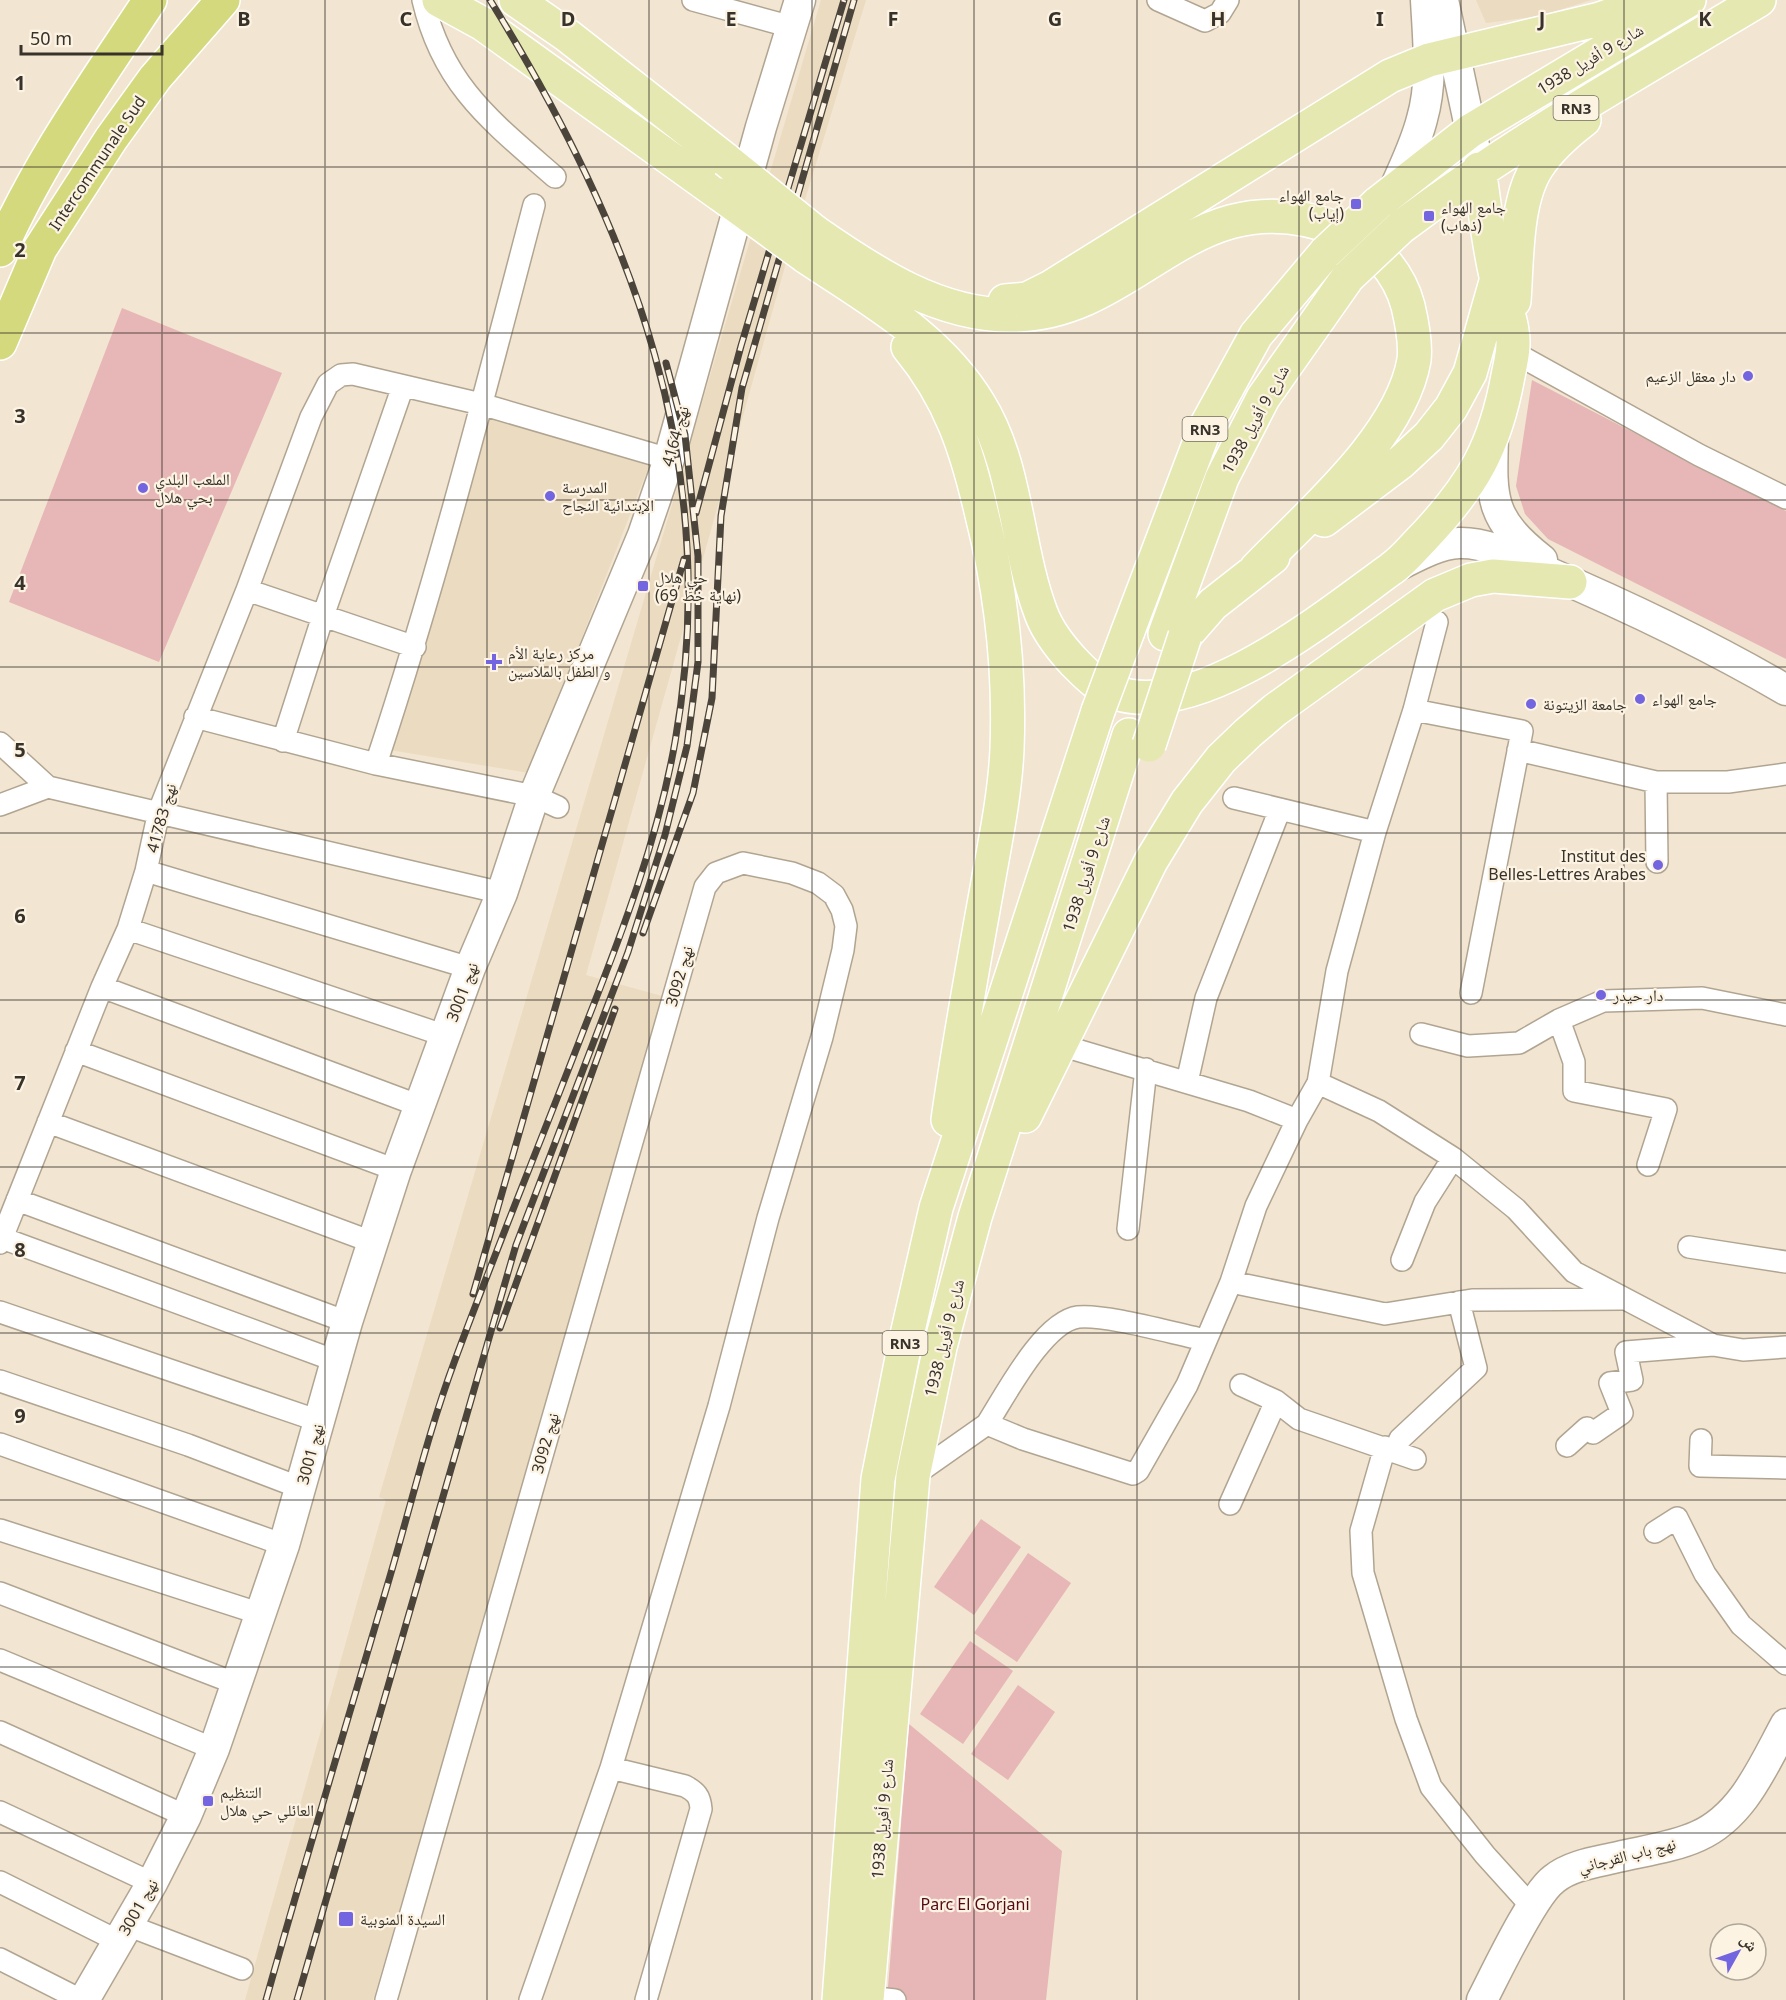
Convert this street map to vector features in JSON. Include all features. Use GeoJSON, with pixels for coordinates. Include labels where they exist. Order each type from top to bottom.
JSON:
{"type":"FeatureCollection","features":[{"type":"Feature","properties":{"kind":"highway"},"geometry":{"type":"LineString","coordinates":[[105,65],[128,0]]}},
{"type":"Feature","properties":{"kind":"highway"},"geometry":{"type":"LineString","coordinates":[[0,250],[18,209],[54,144],[150,0]]}},
{"type":"Feature","properties":{"kind":"highway","name":"Intercommunale Sud"},"geometry":{"type":"LineString","coordinates":[[0,343],[40,249],[111,139],[155,78],[223,0]]}},
{"type":"Feature","properties":{"kind":"main road"},"geometry":{"type":"LineString","coordinates":[[439,0],[483,24],[721,195],[810,244],[862,265],[903,288],[967,311],[989,314],[1044,314],[1094,294],[1200,232],[1228,222],[1259,217],[1287,216],[1324,224],[1351,234],[1374,249],[1399,283],[1412,322],[1414,360],[1406,390],[1396,412],[1365,454],[1256,569]]}},
{"type":"Feature","properties":{"kind":"main road"},"geometry":{"type":"LineString","coordinates":[[516,0],[568,36],[726,160],[867,297],[928,371],[957,424],[972,471],[993,560],[1004,647],[1007,749],[999,816],[949,1114],[936,1208]]}},
{"type":"Feature","properties":{"kind":"main road"},"geometry":{"type":"LineString","coordinates":[[940,301],[1018,301],[1038,294],[1390,76],[1442,57],[1600,19],[1653,0]]}},
{"type":"Feature","properties":{"kind":"main road","name":"شارع 9 أفريل 1938"},"geometry":{"type":"LineString","coordinates":[[867,1999],[878,1479],[936,1208],[1098,711],[1205,428],[1243,356],[1281,303],[1326,252],[1386,196],[1470,131],[1689,0]]}},
{"type":"Feature","properties":{"kind":"main road","name":"شارع 9 أفريل 1938"},"geometry":{"type":"LineString","coordinates":[[867,1999],[913,1476],[940,1347],[975,1217],[1051,983],[1175,635],[1222,478],[1247,428],[1280,371],[1348,277],[1401,227],[1479,169],[1759,0]]}},
{"type":"Feature","properties":{"kind":"main road"},"geometry":{"type":"LineString","coordinates":[[867,297],[905,322],[932,345],[961,376],[978,402],[986,416],[1006,472],[1032,582],[1044,620],[1052,635],[1088,677],[1113,692],[1134,697],[1153,697],[1224,680],[1326,615],[1396,566],[1451,508],[1473,479],[1493,437],[1503,404],[1512,341],[1518,232],[1529,188],[1537,168],[1552,149],[1581,122],[1677,49]]}},
{"type":"Feature","properties":{"kind":"main road"},"geometry":{"type":"LineString","coordinates":[[1479,169],[1497,278],[1512,341]]}},
{"type":"Feature","properties":{"kind":"main road"},"geometry":{"type":"LineString","coordinates":[[1175,635],[1256,569],[1401,462],[1429,436],[1451,408],[1470,373],[1497,278]]}},
{"type":"Feature","properties":{"kind":"main road"},"geometry":{"type":"LineString","coordinates":[[975,1217],[1151,861],[1187,802],[1221,759],[1275,710],[1435,595],[1471,580],[1493,576],[1570,582]]}},
{"type":"Feature","properties":{"kind":"street"},"geometry":{"type":"LineString","coordinates":[[423,0],[436,44],[465,92],[483,114],[555,177]]}},
{"type":"Feature","properties":{"kind":"street"},"geometry":{"type":"LineString","coordinates":[[693,0],[796,13]]}},
{"type":"Feature","properties":{"kind":"street"},"geometry":{"type":"LineString","coordinates":[[1158,0],[1205,21],[1220,13],[1228,0]]}},
{"type":"Feature","properties":{"kind":"street"},"geometry":{"type":"LineString","coordinates":[[1426,0],[1442,57],[1470,131],[1479,169]]}},
{"type":"Feature","properties":{"kind":"street"},"geometry":{"type":"LineString","coordinates":[[1386,196],[1423,118],[1442,57],[1443,0]]}},
{"type":"Feature","properties":{"kind":"street","name":"نهج 4164"},"geometry":{"type":"LineString","coordinates":[[502,893],[546,801],[669,459],[761,127],[796,13]]}},
{"type":"Feature","properties":{"kind":"street"},"geometry":{"type":"LineString","coordinates":[[376,764],[415,647],[534,205]]}},
{"type":"Feature","properties":{"kind":"street"},"geometry":{"type":"LineString","coordinates":[[1512,341],[1612,408],[1786,498]]}},
{"type":"Feature","properties":{"kind":"street","name":"نهج 41783"},"geometry":{"type":"LineString","coordinates":[[1,1241],[102,987],[128,929],[146,871],[159,811],[322,393],[335,377],[341,375],[353,374],[403,386]]}},
{"type":"Feature","properties":{"kind":"street"},"geometry":{"type":"LineString","coordinates":[[283,741],[323,616],[403,386],[481,405],[669,459]]}},
{"type":"Feature","properties":{"kind":"street"},"geometry":{"type":"LineString","coordinates":[[1493,437],[1492,481],[1495,502],[1501,519],[1516,539],[1570,582]]}},
{"type":"Feature","properties":{"kind":"street"},"geometry":{"type":"LineString","coordinates":[[1396,566],[1435,549],[1459,543],[1490,547],[1570,582],[1744,666],[1786,690]]}},
{"type":"Feature","properties":{"kind":"street"},"geometry":{"type":"LineString","coordinates":[[247,590],[415,647]]}},
{"type":"Feature","properties":{"kind":"street"},"geometry":{"type":"LineString","coordinates":[[987,1424],[1023,1439],[1133,1474],[1138,1471],[1187,1385],[1231,1282],[1256,1206],[1297,1120],[1318,1083],[1337,971],[1375,832],[1414,710],[1437,622]]}},
{"type":"Feature","properties":{"kind":"street"},"geometry":{"type":"LineString","coordinates":[[1414,710],[1522,731],[1471,993]]}},
{"type":"Feature","properties":{"kind":"street"},"geometry":{"type":"LineString","coordinates":[[195,717],[376,764],[546,801]]}},
{"type":"Feature","properties":{"kind":"street"},"geometry":{"type":"LineString","coordinates":[[0,743],[48,787],[159,811],[502,893]]}},
{"type":"Feature","properties":{"kind":"street"},"geometry":{"type":"LineString","coordinates":[[1518,750],[1656,782],[1728,782],[1786,774]]}},
{"type":"Feature","properties":{"kind":"street"},"geometry":{"type":"LineString","coordinates":[[1656,782],[1657,862]]}},
{"type":"Feature","properties":{"kind":"street"},"geometry":{"type":"LineString","coordinates":[[0,805],[48,787]]}},
{"type":"Feature","properties":{"kind":"street"},"geometry":{"type":"LineString","coordinates":[[1234,798],[1375,832]]}},
{"type":"Feature","properties":{"kind":"street"},"geometry":{"type":"LineString","coordinates":[[1187,1082],[1206,998],[1280,809]]}},
{"type":"Feature","properties":{"kind":"street","name":"نهج 3092"},"geometry":{"type":"LineString","coordinates":[[386,2000],[705,887],[716,873],[743,863],[792,873],[818,883],[834,894],[842,910],[846,926],[843,950],[822,1037],[768,1218],[719,1406],[611,1768]]}},
{"type":"Feature","properties":{"kind":"street"},"geometry":{"type":"LineString","coordinates":[[146,871],[470,968]]}},
{"type":"Feature","properties":{"kind":"street","name":"نهج 3001"},"geometry":{"type":"LineString","coordinates":[[82,2000],[152,1883],[186,1816],[214,1749],[284,1545],[347,1322],[396,1170],[470,968],[502,893]]}},
{"type":"Feature","properties":{"kind":"street"},"geometry":{"type":"LineString","coordinates":[[128,929],[446,1036]]}},
{"type":"Feature","properties":{"kind":"street"},"geometry":{"type":"LineString","coordinates":[[102,987],[420,1106]]}},
{"type":"Feature","properties":{"kind":"street"},"geometry":{"type":"LineString","coordinates":[[1420,1034],[1468,1046],[1519,1043],[1559,1020],[1603,1001],[1702,998],[1786,1015]]}},
{"type":"Feature","properties":{"kind":"street"},"geometry":{"type":"LineString","coordinates":[[1559,1020],[1574,1062],[1574,1091],[1666,1109],[1648,1165]]}},
{"type":"Feature","properties":{"kind":"street"},"geometry":{"type":"LineString","coordinates":[[1060,1045],[1146,1069],[1297,1120]]}},
{"type":"Feature","properties":{"kind":"street"},"geometry":{"type":"LineString","coordinates":[[76,1052],[396,1170]]}},
{"type":"Feature","properties":{"kind":"street"},"geometry":{"type":"LineString","coordinates":[[1128,1228],[1146,1069]]}},
{"type":"Feature","properties":{"kind":"street"},"geometry":{"type":"LineString","coordinates":[[1318,1083],[1379,1111],[1453,1158],[1516,1209],[1574,1272],[1713,1345]]}},
{"type":"Feature","properties":{"kind":"street"},"geometry":{"type":"LineString","coordinates":[[48,1122],[372,1242]]}},
{"type":"Feature","properties":{"kind":"street"},"geometry":{"type":"LineString","coordinates":[[1402,1260],[1425,1202],[1453,1158]]}},
{"type":"Feature","properties":{"kind":"street"},"geometry":{"type":"LineString","coordinates":[[17,1200],[347,1322]]}},
{"type":"Feature","properties":{"kind":"street"},"geometry":{"type":"LineString","coordinates":[[1,1241],[336,1361]]}},
{"type":"Feature","properties":{"kind":"street"},"geometry":{"type":"LineString","coordinates":[[1689,1247],[1786,1262]]}},
{"type":"Feature","properties":{"kind":"street"},"geometry":{"type":"LineString","coordinates":[[1231,1282],[1385,1314],[1460,1302],[1511,1299],[1626,1299]]}},
{"type":"Feature","properties":{"kind":"street"},"geometry":{"type":"LineString","coordinates":[[1460,1302],[1476,1368],[1390,1449],[1361,1531],[1363,1573],[1406,1719],[1431,1787],[1485,1855],[1532,1907]]}},
{"type":"Feature","properties":{"kind":"street"},"geometry":{"type":"LineString","coordinates":[[0,1312],[319,1421]]}},
{"type":"Feature","properties":{"kind":"street"},"geometry":{"type":"LineString","coordinates":[[913,1476],[987,1424],[1038,1347],[1050,1333],[1070,1319],[1095,1318],[1206,1340]]}},
{"type":"Feature","properties":{"kind":"street"},"geometry":{"type":"LineString","coordinates":[[1567,1446],[1587,1428],[1593,1433],[1622,1413],[1610,1383],[1632,1380],[1626,1352],[1713,1345],[1743,1350],[1786,1347]]}},
{"type":"Feature","properties":{"kind":"street"},"geometry":{"type":"LineString","coordinates":[[0,1381],[188,1445],[301,1488]]}},
{"type":"Feature","properties":{"kind":"street"},"geometry":{"type":"LineString","coordinates":[[1241,1385],[1276,1401],[1299,1419],[1414,1459]]}},
{"type":"Feature","properties":{"kind":"street"},"geometry":{"type":"LineString","coordinates":[[1230,1504],[1276,1401]]}},
{"type":"Feature","properties":{"kind":"street"},"geometry":{"type":"LineString","coordinates":[[1701,1440],[1700,1466],[1786,1468]]}},
{"type":"Feature","properties":{"kind":"street"},"geometry":{"type":"LineString","coordinates":[[0,1444],[284,1545]]}},
{"type":"Feature","properties":{"kind":"street"},"geometry":{"type":"LineString","coordinates":[[1655,1532],[1677,1518],[1705,1574],[1741,1625],[1786,1664]]}},
{"type":"Feature","properties":{"kind":"street"},"geometry":{"type":"LineString","coordinates":[[0,1530],[261,1614]]}},
{"type":"Feature","properties":{"kind":"street"},"geometry":{"type":"LineString","coordinates":[[0,1593],[237,1684]]}},
{"type":"Feature","properties":{"kind":"street"},"geometry":{"type":"LineString","coordinates":[[0,1660],[214,1749]]}},
{"type":"Feature","properties":{"kind":"street","name":"نهج باب القرجاني"},"geometry":{"type":"LineString","coordinates":[[1482,2000],[1532,1907],[1552,1880],[1565,1872],[1695,1838],[1715,1827],[1732,1813],[1755,1780],[1786,1724]]}},
{"type":"Feature","properties":{"kind":"street"},"geometry":{"type":"LineString","coordinates":[[0,1732],[186,1816]]}},
{"type":"Feature","properties":{"kind":"street"},"geometry":{"type":"LineString","coordinates":[[530,2000],[611,1768],[685,1786],[695,1792],[700,1799],[701,1809],[646,2000]]}},
{"type":"Feature","properties":{"kind":"street"},"geometry":{"type":"LineString","coordinates":[[0,1812],[152,1883]]}},
{"type":"Feature","properties":{"kind":"street"},"geometry":{"type":"LineString","coordinates":[[0,1882],[122,1933],[242,1969]]}},
{"type":"Feature","properties":{"kind":"street"},"geometry":{"type":"LineString","coordinates":[[0,1959],[82,2000]]}},
{"type":"Feature","properties":{"kind":"shaded area"},"geometry":{"type":"Polygon","coordinates":[[[821,0],[866,0],[789,252],[586,975],[669,998],[373,2000],[245,2000],[386,1500],[379,1497],[821,0]]]}},
{"type":"Feature","properties":{"kind":"shaded area"},"geometry":{"type":"Polygon","coordinates":[[[1476,0],[1591,0],[1540,16],[1486,23],[1476,0]]]}},
{"type":"Feature","properties":{"kind":"shaded area","name":"مركز رعاية الأم و الطفل بالملاسين"},"geometry":{"type":"Polygon","coordinates":[[[485,413],[649,466],[529,773],[390,750],[485,413]]]}},
{"type":"Feature","properties":{"kind":"green space","name":"الملعب البلدي بحي هلال"},"geometry":{"type":"Polygon","coordinates":[[[122,308],[282,373],[159,662],[9,602],[122,308]]]}},
{"type":"Feature","properties":{"kind":"green space"},"geometry":{"type":"Polygon","coordinates":[[[1532,380],[1786,511],[1786,659],[1548,539],[1525,514],[1516,486],[1532,380]]]}},
{"type":"Feature","properties":{"kind":"green space"},"geometry":{"type":"Polygon","coordinates":[[[981,1519],[1021,1547],[974,1615],[934,1587],[981,1519]]]}},
{"type":"Feature","properties":{"kind":"green space"},"geometry":{"type":"Polygon","coordinates":[[[1028,1553],[1071,1583],[1017,1662],[974,1633],[1028,1553]]]}},
{"type":"Feature","properties":{"kind":"green space"},"geometry":{"type":"Polygon","coordinates":[[[970,1641],[1013,1671],[963,1744],[920,1714],[970,1641]]]}},
{"type":"Feature","properties":{"kind":"green space"},"geometry":{"type":"Polygon","coordinates":[[[1018,1685],[1055,1712],[1008,1780],[971,1754],[1018,1685]]]}},
{"type":"Feature","properties":{"kind":"green space","name":"Parc El Gorjani"},"geometry":{"type":"Polygon","coordinates":[[[909,1724],[1062,1851],[1046,2000],[887,2000],[909,1724]]]}},
{"type":"Feature","properties":{"kind":"railway"},"geometry":{"type":"LineString","coordinates":[[266,2000],[445,1387],[613,955],[649,850],[675,742],[687,640],[687,542],[676,447],[654,354],[624,264],[586,175],[541,87],[490,0]]}},
{"type":"Feature","properties":{"kind":"railway"},"geometry":{"type":"LineString","coordinates":[[696,513],[741,346],[844,0]]}},
{"type":"Feature","properties":{"kind":"railway"},"geometry":{"type":"LineString","coordinates":[[643,933],[693,793],[712,698],[721,516],[742,388],[854,0]]}},
{"type":"Feature","properties":{"kind":"railway"},"geometry":{"type":"LineString","coordinates":[[297,2000],[516,1245],[628,952],[665,835],[687,746],[698,662],[698,556],[685,435],[666,363]]}},
{"type":"Feature","properties":{"kind":"railway"},"geometry":{"type":"LineString","coordinates":[[473,1294],[684,559]]}},
{"type":"Feature","properties":{"kind":"railway"},"geometry":{"type":"LineString","coordinates":[[500,1328],[615,1009]]}},
{"type":"Feature","properties":{"kind":"place","name":"جامع الهواء (إياب)"},"geometry":{"type":"Point","coordinates":[1356,204]}},
{"type":"Feature","properties":{"kind":"place","name":"جامع الهواء (ذهاب)"},"geometry":{"type":"Point","coordinates":[1429,216]}},
{"type":"Feature","properties":{"kind":"place","name":"دار معقل الزعيم"},"geometry":{"type":"Point","coordinates":[1748,376]}},
{"type":"Feature","properties":{"kind":"place","name":"الملعب البلدي بحي هلال"},"geometry":{"type":"Point","coordinates":[143,488]}},
{"type":"Feature","properties":{"kind":"place","name":"المدرسة الإبتدائية النجاح"},"geometry":{"type":"Point","coordinates":[550,496]}},
{"type":"Feature","properties":{"kind":"place","name":"حي هلال (نهاية خط 69)"},"geometry":{"type":"Point","coordinates":[643,586]}},
{"type":"Feature","properties":{"kind":"place","name":"مركز رعاية الأم و الطفل بالملاسين"},"geometry":{"type":"Point","coordinates":[494,662]}},
{"type":"Feature","properties":{"kind":"place","name":"جامع الهواء"},"geometry":{"type":"Point","coordinates":[1640,699]}},
{"type":"Feature","properties":{"kind":"place","name":"جامعة الزيتونة"},"geometry":{"type":"Point","coordinates":[1531,704]}},
{"type":"Feature","properties":{"kind":"place","name":"Institut des Belles-Lettres Arabes"},"geometry":{"type":"Point","coordinates":[1658,865]}},
{"type":"Feature","properties":{"kind":"place","name":"دار حيدر"},"geometry":{"type":"Point","coordinates":[1601,995]}},
{"type":"Feature","properties":{"kind":"place","name":"التنظيم العائلي حي هلال"},"geometry":{"type":"Point","coordinates":[208,1801]}},
{"type":"Feature","properties":{"kind":"place","name":"السيدة المنوبية"},"geometry":{"type":"Point","coordinates":[346,1919]}}]}
